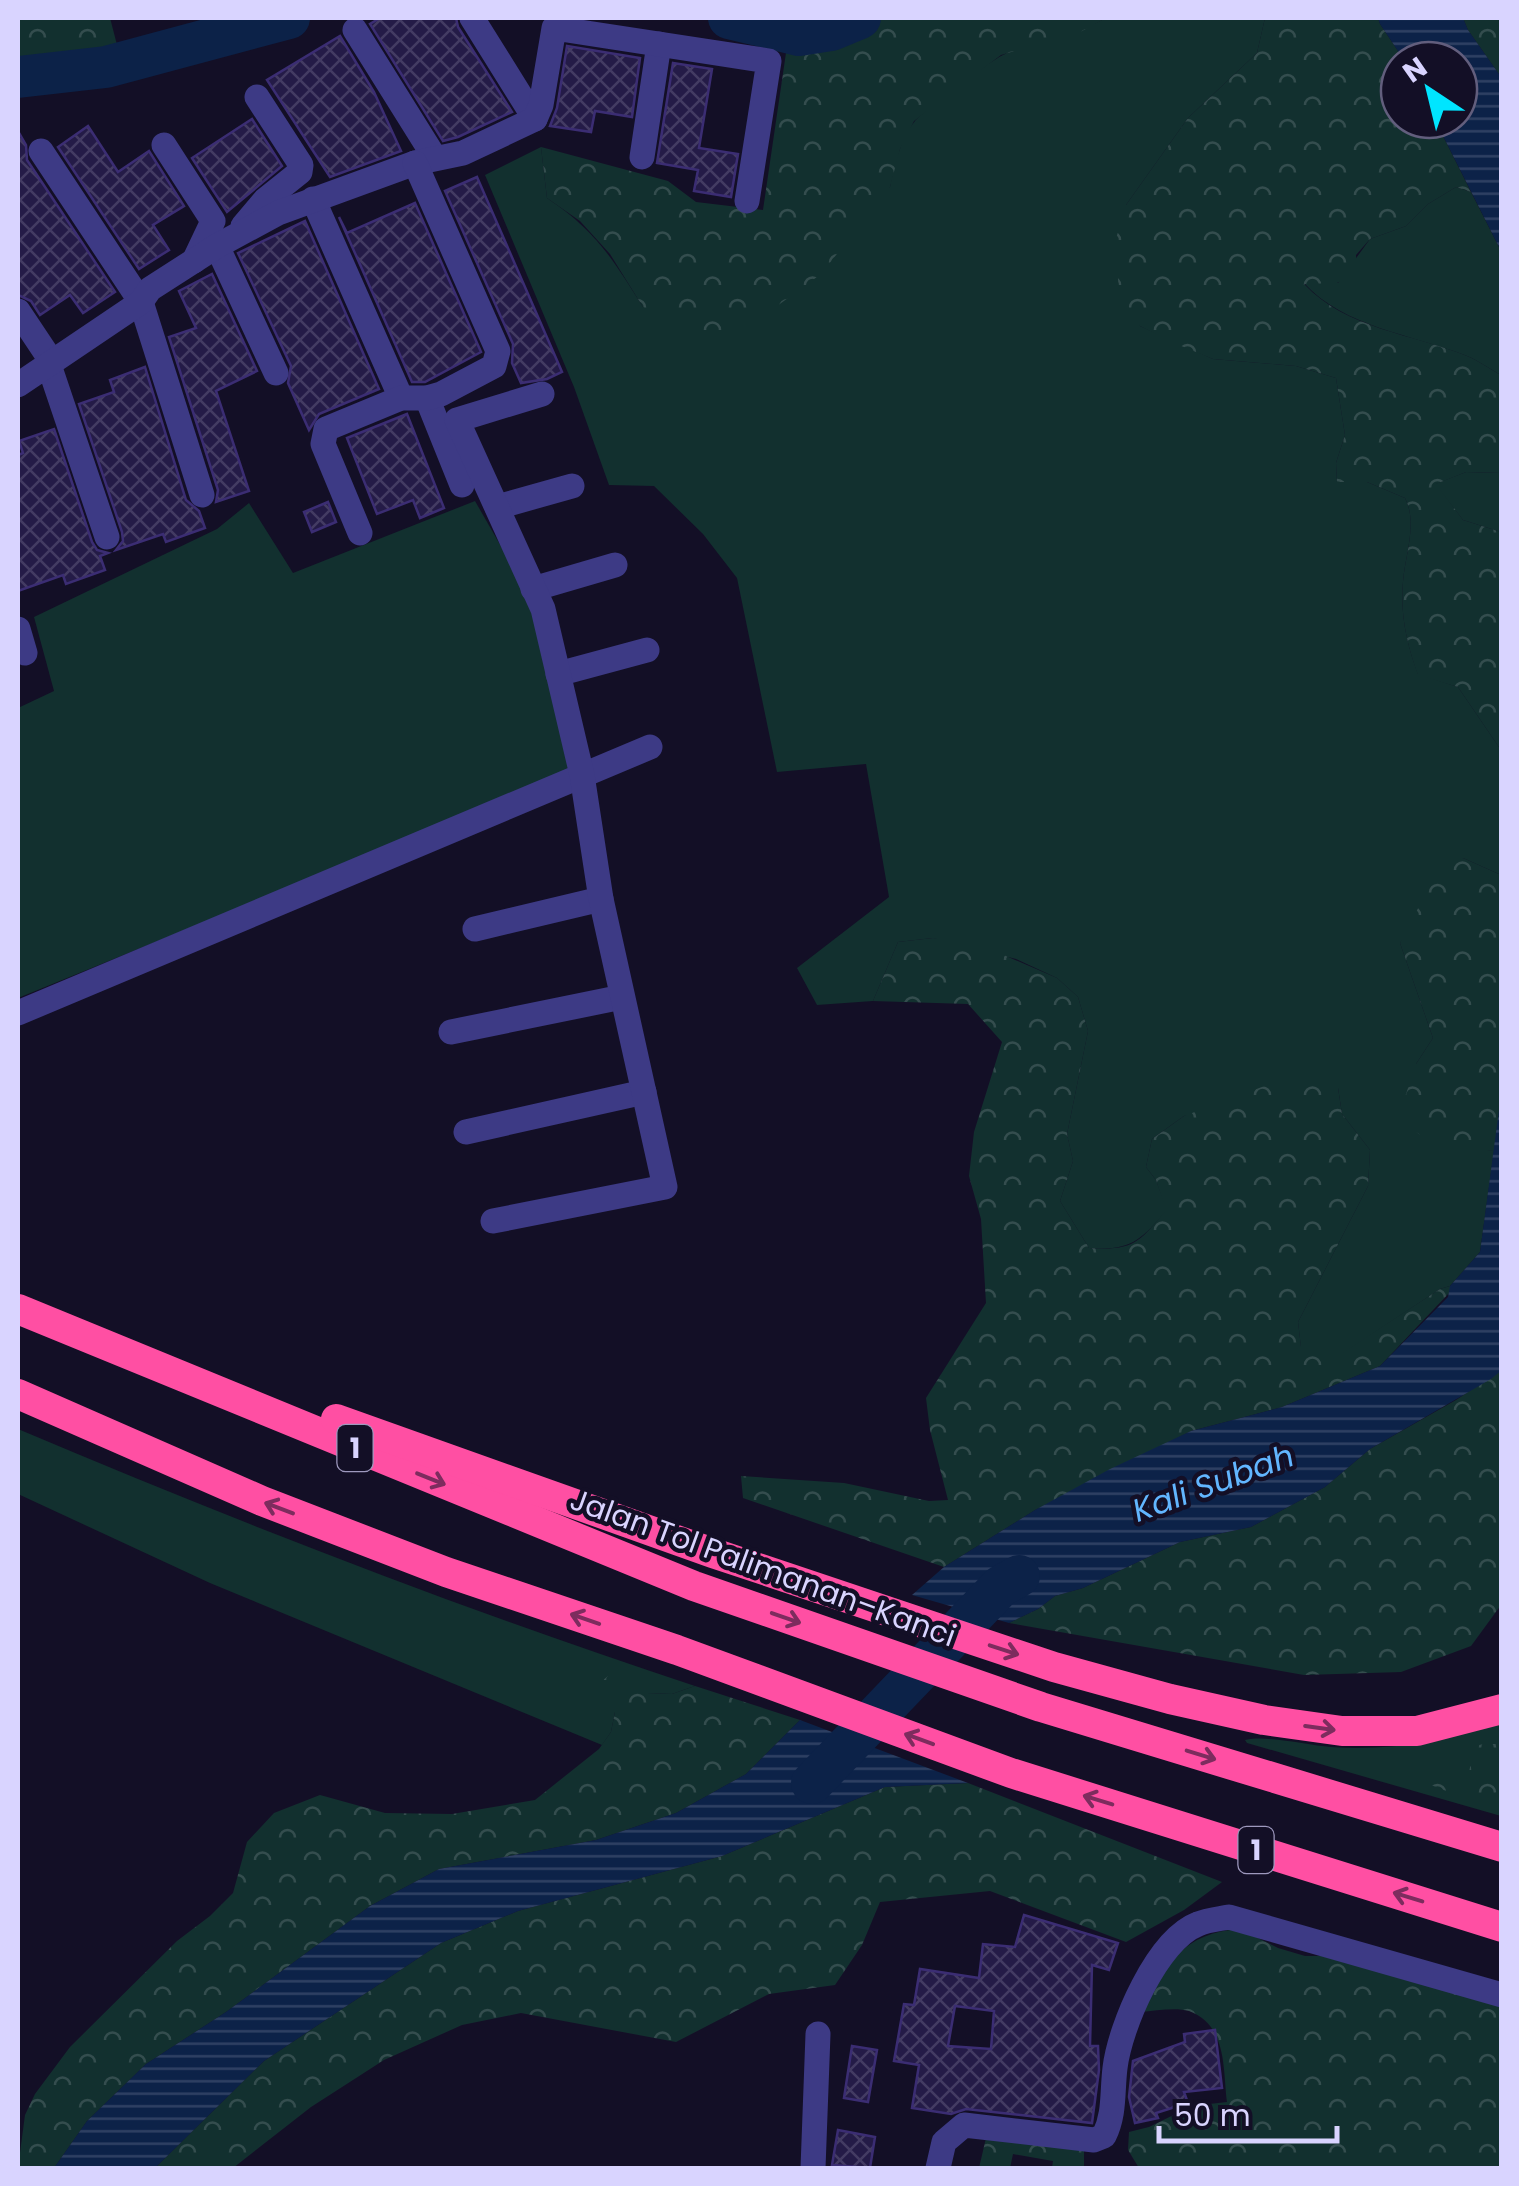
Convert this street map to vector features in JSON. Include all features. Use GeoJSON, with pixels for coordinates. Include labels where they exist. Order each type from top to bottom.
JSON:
{"type":"FeatureCollection","features":[{"type":"Feature","properties":{"kind":"highway","name":"Jalan Tol Palimanan–Kanci"},"geometry":{"type":"LineString","coordinates":[[18,1308],[694,1586],[1041,1706],[1502,1847]]}},
{"type":"Feature","properties":{"kind":"highway"},"geometry":{"type":"LineString","coordinates":[[68,1330],[130,1346],[712,1553],[1054,1666],[1170,1699],[1342,1732],[1417,1731],[1502,1709]]}},
{"type":"Feature","properties":{"kind":"highway","name":"1"},"geometry":{"type":"LineString","coordinates":[[18,1394],[310,1520],[446,1572],[677,1650],[1011,1772],[1502,1926]]}},
{"type":"Feature","properties":{"kind":"street"},"geometry":{"type":"LineString","coordinates":[[472,18],[535,119]]}},
{"type":"Feature","properties":{"kind":"street"},"geometry":{"type":"LineString","coordinates":[[18,385],[140,302],[150,289],[225,242],[323,195],[425,160],[463,153],[535,119],[541,105],[548,23],[769,61],[747,201]]}},
{"type":"Feature","properties":{"kind":"street"},"geometry":{"type":"LineString","coordinates":[[355,30],[425,160],[498,351],[494,366],[453,388],[326,429],[323,444],[360,533]]}},
{"type":"Feature","properties":{"kind":"street"},"geometry":{"type":"LineString","coordinates":[[642,157],[659,44]]}},
{"type":"Feature","properties":{"kind":"street"},"geometry":{"type":"LineString","coordinates":[[225,242],[265,200],[300,172],[301,165],[258,88],[323,195],[414,398],[462,485]]}},
{"type":"Feature","properties":{"kind":"street"},"geometry":{"type":"LineString","coordinates":[[164,144],[213,220],[194,262]]}},
{"type":"Feature","properties":{"kind":"street"},"geometry":{"type":"LineString","coordinates":[[41,151],[140,302],[202,496]]}},
{"type":"Feature","properties":{"kind":"street"},"geometry":{"type":"LineString","coordinates":[[225,242],[276,373]]}},
{"type":"Feature","properties":{"kind":"street"},"geometry":{"type":"LineString","coordinates":[[18,311],[50,363],[106,537]]}},
{"type":"Feature","properties":{"kind":"street"},"geometry":{"type":"LineString","coordinates":[[493,1221],[664,1186],[601,900],[582,776],[543,609],[457,420],[542,394]]}},
{"type":"Feature","properties":{"kind":"street"},"geometry":{"type":"LineString","coordinates":[[496,507],[572,486]]}},
{"type":"Feature","properties":{"kind":"street"},"geometry":{"type":"LineString","coordinates":[[534,589],[616,565]]}},
{"type":"Feature","properties":{"kind":"street"},"geometry":{"type":"LineString","coordinates":[[558,674],[647,650]]}},
{"type":"Feature","properties":{"kind":"street"},"geometry":{"type":"LineString","coordinates":[[18,1013],[650,747]]}},
{"type":"Feature","properties":{"kind":"street"},"geometry":{"type":"LineString","coordinates":[[475,930],[601,900]]}},
{"type":"Feature","properties":{"kind":"street"},"geometry":{"type":"LineString","coordinates":[[451,1032],[622,997]]}},
{"type":"Feature","properties":{"kind":"street"},"geometry":{"type":"LineString","coordinates":[[466,1132],[644,1092]]}},
{"type":"Feature","properties":{"kind":"street"},"geometry":{"type":"LineString","coordinates":[[938,2168],[944,2142],[964,2125],[1094,2140],[1104,2136],[1111,2121],[1115,2064],[1142,1985],[1173,1942],[1196,1924],[1228,1917],[1502,1995]]}},
{"type":"Feature","properties":{"kind":"street"},"geometry":{"type":"LineString","coordinates":[[813,2168],[818,2034]]}},
{"type":"Feature","properties":{"kind":"green space"},"geometry":{"type":"Polygon","coordinates":[[[18,18],[110,18],[117,45],[71,56],[18,62],[18,18]]]}},
{"type":"Feature","properties":{"kind":"green space"},"geometry":{"type":"Polygon","coordinates":[[[779,18],[1106,18],[1082,31],[1001,55],[933,106],[914,121],[900,149],[890,187],[821,274],[777,306],[698,337],[643,307],[610,254],[580,221],[547,198],[541,147],[668,181],[696,202],[763,210],[786,53],[779,18]]]}},
{"type":"Feature","properties":{"kind":"green space"},"geometry":{"type":"Polygon","coordinates":[[[1106,18],[1265,18],[1257,53],[1188,118],[1126,205],[1140,326],[1213,359],[1296,366],[1336,378],[1345,435],[1336,463],[1337,482],[1367,482],[1405,498],[1409,508],[1411,528],[1403,606],[1418,674],[1458,687],[1501,750],[1501,875],[1463,858],[1400,943],[1433,1038],[1416,1064],[1480,1149],[1494,1151],[1480,1252],[1450,1286],[1327,1364],[1301,1348],[1298,1322],[1368,1186],[1370,1150],[1342,1114],[1338,1088],[1184,1116],[1152,1139],[1146,1167],[1156,1180],[1167,1210],[1134,1242],[1115,1248],[1089,1248],[1060,1201],[1073,1161],[1067,1134],[1088,1031],[1078,997],[1057,978],[1016,959],[933,938],[898,942],[873,1001],[817,1005],[797,968],[889,897],[866,764],[777,772],[737,578],[703,534],[654,486],[609,485],[574,387],[485,175],[541,147],[547,198],[602,246],[643,307],[890,187],[905,136],[943,97],[1003,55],[1106,18]]]}},
{"type":"Feature","properties":{"kind":"green space"},"geometry":{"type":"Polygon","coordinates":[[[1265,18],[1378,18],[1391,40],[1379,40],[1379,140],[1445,140],[1471,192],[1456,187],[1428,204],[1406,226],[1370,239],[1356,255],[1357,272],[1337,283],[1304,284],[1321,299],[1360,321],[1467,356],[1501,375],[1501,473],[1466,472],[1436,484],[1463,520],[1501,532],[1501,750],[1458,687],[1418,675],[1403,606],[1411,528],[1409,508],[1405,498],[1367,482],[1337,482],[1336,463],[1345,435],[1336,378],[1296,366],[1213,359],[1140,326],[1119,291],[1115,242],[1126,205],[1188,118],[1257,53],[1265,18]]]}},
{"type":"Feature","properties":{"kind":"green space"},"geometry":{"type":"Polygon","coordinates":[[[1463,18],[1501,18],[1501,77],[1479,40],[1468,30],[1463,18]]]}},
{"type":"Feature","properties":{"kind":"green space"},"geometry":{"type":"Polygon","coordinates":[[[1456,187],[1471,192],[1501,251],[1501,375],[1467,356],[1359,320],[1304,283],[1338,283],[1370,239],[1406,226],[1428,204],[1456,187]]]}},
{"type":"Feature","properties":{"kind":"green space"},"geometry":{"type":"Polygon","coordinates":[[[1466,472],[1501,473],[1501,532],[1463,520],[1435,484],[1466,472]]]}},
{"type":"Feature","properties":{"kind":"green space"},"geometry":{"type":"Polygon","coordinates":[[[475,501],[525,588],[571,753],[567,771],[18,998],[18,708],[54,691],[34,617],[217,529],[249,503],[293,573],[475,501]]]}},
{"type":"Feature","properties":{"kind":"green space"},"geometry":{"type":"Polygon","coordinates":[[[1463,858],[1501,875],[1502,1095],[1494,1151],[1433,1147],[1409,1125],[1405,1097],[1416,1064],[1433,1038],[1400,943],[1441,864],[1463,858]]]}},
{"type":"Feature","properties":{"kind":"green space"},"geometry":{"type":"Polygon","coordinates":[[[933,938],[976,943],[1057,978],[1078,997],[1088,1031],[1067,1134],[1073,1161],[1060,1201],[1089,1248],[1126,1246],[1149,1230],[1166,1210],[1156,1180],[1146,1167],[1152,1139],[1184,1116],[1313,1068],[1338,1088],[1342,1114],[1370,1150],[1368,1186],[1298,1322],[1301,1347],[1327,1363],[1440,1289],[1450,1286],[1451,1291],[1380,1366],[1282,1407],[1191,1431],[1035,1510],[944,1567],[743,1498],[741,1476],[844,1483],[929,1501],[948,1500],[926,1398],[986,1303],[981,1219],[969,1176],[974,1132],[1002,1042],[968,1004],[873,1001],[898,942],[933,938]]]}},
{"type":"Feature","properties":{"kind":"green space"},"geometry":{"type":"Polygon","coordinates":[[[1501,1370],[1501,1605],[1471,1646],[1401,1672],[1304,1675],[1009,1623],[1055,1596],[1083,1588],[1180,1542],[1251,1527],[1325,1487],[1370,1449],[1501,1370]]]}},
{"type":"Feature","properties":{"kind":"green space"},"geometry":{"type":"Polygon","coordinates":[[[18,1429],[354,1564],[695,1686],[672,1694],[647,1693],[615,1712],[611,1732],[602,1745],[210,1583],[18,1494],[18,1429]]]}},
{"type":"Feature","properties":{"kind":"green space"},"geometry":{"type":"Polygon","coordinates":[[[608,1676],[647,1693],[672,1694],[695,1686],[800,1720],[746,1774],[676,1813],[596,1840],[439,1869],[370,1906],[226,2012],[146,2064],[87,2121],[54,2168],[18,2168],[25,2115],[35,2094],[70,2047],[177,1941],[233,1893],[247,1842],[274,1813],[320,1795],[385,1813],[452,1814],[535,1800],[599,1749],[611,1732],[615,1712],[596,1686],[608,1676]]]}},
{"type":"Feature","properties":{"kind":"green space"},"geometry":{"type":"Polygon","coordinates":[[[1501,1723],[1501,1816],[1245,1740],[1331,1747],[1396,1746],[1438,1740],[1501,1723]]]}},
{"type":"Feature","properties":{"kind":"green space"},"geometry":{"type":"Polygon","coordinates":[[[1501,1744],[1502,1789],[1483,1800],[1472,1801],[1431,1785],[1410,1782],[1411,1771],[1419,1770],[1463,1787],[1474,1746],[1501,1744]]]}},
{"type":"Feature","properties":{"kind":"green space"},"geometry":{"type":"Polygon","coordinates":[[[968,1783],[1222,1882],[1184,1910],[1126,1942],[990,1891],[880,1902],[862,1945],[835,1985],[769,1994],[676,2042],[521,2013],[462,2025],[384,2060],[311,2107],[233,2168],[155,2168],[264,2061],[441,1943],[518,1911],[722,1856],[885,1787],[968,1783]]]}},
{"type":"Feature","properties":{"kind":"green space"},"geometry":{"type":"Polygon","coordinates":[[[1240,1929],[1305,1956],[1336,1956],[1501,2005],[1501,2168],[1139,2168],[1128,2150],[1129,2132],[1149,2127],[1192,2106],[1227,2102],[1221,2049],[1210,2026],[1189,2011],[1140,2012],[1167,1966],[1190,1944],[1221,1931],[1240,1929]]]}},
{"type":"Feature","properties":{"kind":"green space"},"geometry":{"type":"Polygon","coordinates":[[[986,2138],[1084,2149],[1084,2168],[1052,2168],[1053,2161],[1013,2154],[1010,2168],[979,2168],[986,2138]]]}},
{"type":"Feature","properties":{"kind":"water"},"geometry":{"type":"Polygon","coordinates":[[[1378,18],[1463,18],[1475,40],[1391,40],[1378,18]]]}},
{"type":"Feature","properties":{"kind":"water"},"geometry":{"type":"Polygon","coordinates":[[[1479,46],[1501,77],[1501,251],[1445,140],[1479,140],[1479,46]]]}},
{"type":"Feature","properties":{"kind":"water","name":"Kali Subah"},"geometry":{"type":"Polygon","coordinates":[[[1501,1095],[1502,1370],[1370,1449],[1325,1487],[1251,1527],[1180,1542],[1083,1588],[1055,1596],[1009,1623],[912,1595],[944,1567],[1110,1469],[1191,1431],[1282,1407],[1380,1366],[1448,1297],[1450,1286],[1480,1252],[1501,1095]]]}},
{"type":"Feature","properties":{"kind":"water"},"geometry":{"type":"Polygon","coordinates":[[[800,1720],[968,1783],[885,1787],[722,1856],[518,1911],[441,1943],[264,2061],[155,2168],[54,2168],[87,2121],[146,2064],[226,2012],[370,1906],[439,1869],[596,1840],[676,1813],[746,1774],[800,1720]]]}},
{"type":"Feature","properties":{"kind":"building"},"geometry":{"type":"Polygon","coordinates":[[[380,18],[456,18],[512,112],[443,141],[370,24],[380,18]]]}},
{"type":"Feature","properties":{"kind":"building"},"geometry":{"type":"Polygon","coordinates":[[[340,36],[374,92],[401,151],[330,177],[267,80],[340,36]]]}},
{"type":"Feature","properties":{"kind":"building"},"geometry":{"type":"Polygon","coordinates":[[[567,46],[640,58],[632,117],[595,111],[591,132],[550,126],[557,108],[567,46]]]}},
{"type":"Feature","properties":{"kind":"building"},"geometry":{"type":"Polygon","coordinates":[[[673,63],[712,69],[699,148],[738,154],[731,197],[694,191],[698,170],[657,163],[673,63]]]}},
{"type":"Feature","properties":{"kind":"building"},"geometry":{"type":"Polygon","coordinates":[[[252,119],[282,166],[227,212],[192,158],[252,119]]]}},
{"type":"Feature","properties":{"kind":"building"},"geometry":{"type":"Polygon","coordinates":[[[88,126],[118,172],[149,151],[184,206],[153,225],[169,250],[139,269],[58,147],[88,126]]]}},
{"type":"Feature","properties":{"kind":"building"},"geometry":{"type":"Polygon","coordinates":[[[18,131],[26,145],[27,160],[115,292],[83,313],[70,295],[40,315],[31,301],[18,295],[18,131]]]}},
{"type":"Feature","properties":{"kind":"building"},"geometry":{"type":"Polygon","coordinates":[[[477,177],[562,372],[547,379],[521,383],[512,363],[513,344],[445,191],[477,177]]]}},
{"type":"Feature","properties":{"kind":"building"},"geometry":{"type":"Polygon","coordinates":[[[415,203],[481,352],[425,382],[412,382],[339,217],[347,233],[415,203]]]}},
{"type":"Feature","properties":{"kind":"building"},"geometry":{"type":"Polygon","coordinates":[[[305,221],[379,389],[319,414],[309,430],[288,383],[291,366],[238,253],[305,221]]]}},
{"type":"Feature","properties":{"kind":"building"},"geometry":{"type":"Polygon","coordinates":[[[212,274],[257,371],[216,391],[249,491],[216,502],[218,490],[169,337],[196,328],[179,291],[212,274]]]}},
{"type":"Feature","properties":{"kind":"building"},"geometry":{"type":"Polygon","coordinates":[[[145,367],[186,500],[199,511],[205,528],[166,542],[163,534],[116,550],[123,541],[122,532],[79,404],[114,392],[110,380],[145,367]]]}},
{"type":"Feature","properties":{"kind":"building"},"geometry":{"type":"Polygon","coordinates":[[[407,414],[444,508],[420,518],[413,500],[377,514],[347,438],[407,414]]]}},
{"type":"Feature","properties":{"kind":"building"},"geometry":{"type":"Polygon","coordinates":[[[54,429],[92,542],[97,550],[108,553],[100,556],[105,570],[66,584],[63,575],[18,591],[18,455],[23,453],[19,441],[54,429]]]}},
{"type":"Feature","properties":{"kind":"building"},"geometry":{"type":"Polygon","coordinates":[[[328,502],[336,522],[312,532],[304,512],[328,502]]]}},
{"type":"Feature","properties":{"kind":"building"},"geometry":{"type":"Polygon","coordinates":[[[1024,1915],[1118,1943],[1109,1970],[1092,1965],[1090,2046],[1098,2046],[1099,2070],[1092,2123],[966,2109],[951,2114],[912,2108],[919,2065],[894,2061],[904,2004],[914,2005],[920,1969],[979,1978],[983,1944],[1015,1947],[1024,1915]],[[955,2006],[948,2046],[991,2049],[994,2011],[955,2006]]]}},
{"type":"Feature","properties":{"kind":"building"},"geometry":{"type":"Polygon","coordinates":[[[1215,2030],[1222,2088],[1184,2092],[1188,2103],[1156,2113],[1158,2118],[1135,2123],[1129,2097],[1133,2061],[1185,2042],[1184,2034],[1215,2030]]]}},
{"type":"Feature","properties":{"kind":"building"},"geometry":{"type":"Polygon","coordinates":[[[852,2046],[877,2050],[868,2102],[844,2098],[852,2046]]]}},
{"type":"Feature","properties":{"kind":"building"},"geometry":{"type":"Polygon","coordinates":[[[838,2130],[875,2137],[870,2168],[832,2165],[838,2130]]]}},
{"type":"Feature","properties":{"kind":"waterway"},"geometry":{"type":"LineString","coordinates":[[18,77],[106,67],[289,18]]}},
{"type":"Feature","properties":{"kind":"waterway"},"geometry":{"type":"LineString","coordinates":[[729,18],[799,35],[831,30],[860,18]]}},
{"type":"Feature","properties":{"kind":"waterway"},"geometry":{"type":"LineString","coordinates":[[812,1783],[1001,1586],[1019,1576]]}}]}
